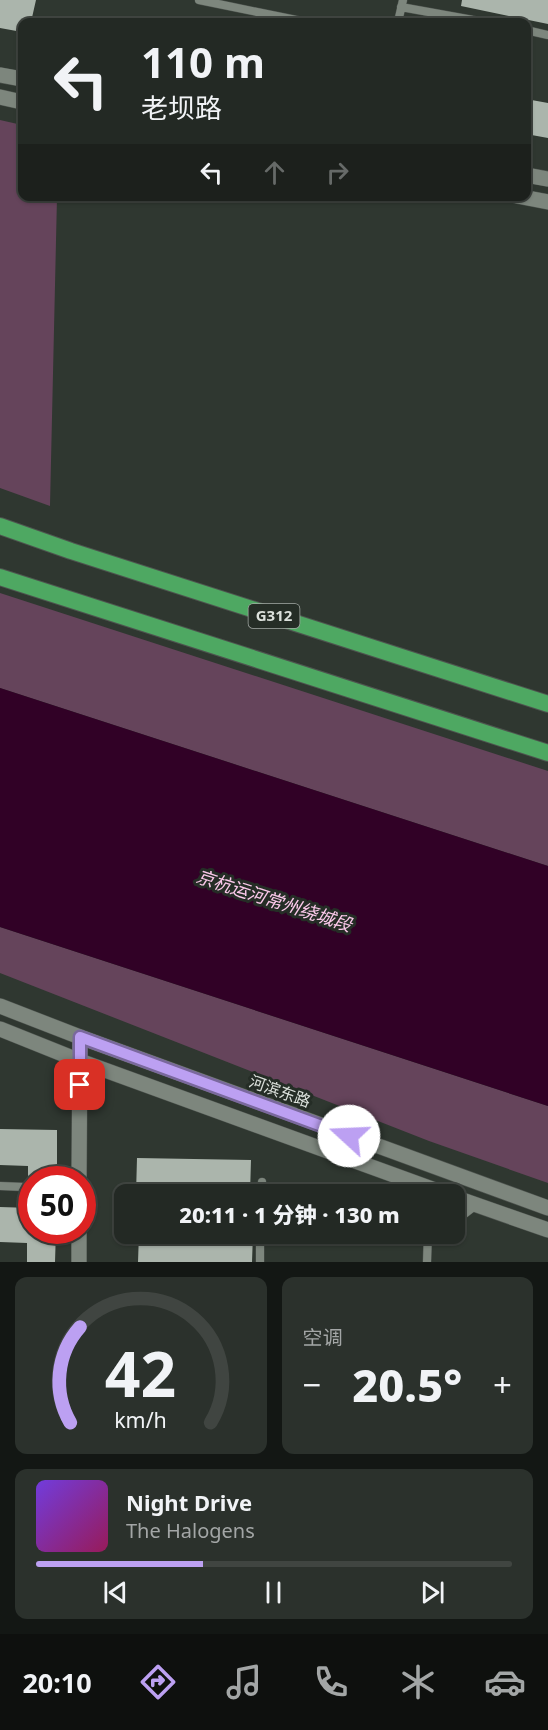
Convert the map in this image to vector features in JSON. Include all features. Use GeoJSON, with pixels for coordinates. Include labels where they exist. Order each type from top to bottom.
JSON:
{"type":"FeatureCollection","features":[{"type":"Feature","properties":{"kind":"highway","name":"G312"},"geometry":{"type":"LineString","coordinates":[[0,526],[82,555],[548,704]]}},
{"type":"Feature","properties":{"kind":"highway"},"geometry":{"type":"LineString","coordinates":[[0,577],[548,753]]}},
{"type":"Feature","properties":{"kind":"main road"},"geometry":{"type":"LineString","coordinates":[[0,75],[18,78]]}},
{"type":"Feature","properties":{"kind":"main road"},"geometry":{"type":"LineString","coordinates":[[0,97],[18,101]]}},
{"type":"Feature","properties":{"kind":"main road"},"geometry":{"type":"LineString","coordinates":[[531,176],[548,179]]}},
{"type":"Feature","properties":{"kind":"main road"},"geometry":{"type":"LineString","coordinates":[[531,199],[548,202]]}},
{"type":"Feature","properties":{"kind":"main road","name":"河滨东路"},"geometry":{"type":"LineString","coordinates":[[0,1006],[548,1208]]}},
{"type":"Feature","properties":{"kind":"main road"},"geometry":{"type":"LineString","coordinates":[[0,1029],[411,1184]]}},
{"type":"Feature","properties":{"kind":"main road"},"geometry":{"type":"LineString","coordinates":[[79,1166],[80,1037]]}},
{"type":"Feature","properties":{"kind":"main road"},"geometry":{"type":"LineString","coordinates":[[465,1201],[548,1230]]}},
{"type":"Feature","properties":{"kind":"main road"},"geometry":{"type":"LineString","coordinates":[[79,1244],[79,1262]]}},
{"type":"Feature","properties":{"kind":"lane"},"geometry":{"type":"LineString","coordinates":[[199,0],[287,18]]}},
{"type":"Feature","properties":{"kind":"lane"},"geometry":{"type":"LineString","coordinates":[[402,4],[466,18]]}},
{"type":"Feature","properties":{"kind":"lane"},"geometry":{"type":"LineString","coordinates":[[531,31],[548,34]]}},
{"type":"Feature","properties":{"kind":"lane"},"geometry":{"type":"LineString","coordinates":[[0,1186],[18,1187]]}},
{"type":"Feature","properties":{"kind":"lane"},"geometry":{"type":"LineString","coordinates":[[465,1214],[476,1205]]}},
{"type":"Feature","properties":{"kind":"lane"},"geometry":{"type":"LineString","coordinates":[[260,1244],[260,1262]]}},
{"type":"Feature","properties":{"kind":"lane"},"geometry":{"type":"LineString","coordinates":[[427,1262],[428,1244]]}},
{"type":"Feature","properties":{"kind":"shaded area"},"geometry":{"type":"Polygon","coordinates":[[[0,120],[18,124],[18,201],[57,201],[50,506],[0,488],[0,120]]]}},
{"type":"Feature","properties":{"kind":"shaded area"},"geometry":{"type":"Polygon","coordinates":[[[0,593],[548,771],[548,866],[0,688],[0,593]]]}},
{"type":"Feature","properties":{"kind":"shaded area"},"geometry":{"type":"Polygon","coordinates":[[[0,927],[548,1106],[548,1183],[429,1141],[0,973],[0,927]]]}},
{"type":"Feature","properties":{"kind":"water","name":"京杭运河常州绕城段"},"geometry":{"type":"Polygon","coordinates":[[[0,688],[548,866],[548,1106],[0,927],[0,688]]]}},
{"type":"Feature","properties":{"kind":"building"},"geometry":{"type":"Polygon","coordinates":[[[0,0],[36,0],[32,18],[18,18],[18,31],[0,28],[0,0]]]}},
{"type":"Feature","properties":{"kind":"building"},"geometry":{"type":"Polygon","coordinates":[[[462,0],[548,0],[548,24],[531,20],[531,18],[519,18],[461,6],[462,0]]]}},
{"type":"Feature","properties":{"kind":"building"},"geometry":{"type":"Polygon","coordinates":[[[531,100],[548,103],[548,138],[531,135],[531,100]]]}},
{"type":"Feature","properties":{"kind":"building"},"geometry":{"type":"Polygon","coordinates":[[[0,1129],[57,1130],[57,1166],[0,1165],[0,1129]]]}},
{"type":"Feature","properties":{"kind":"building"},"geometry":{"type":"Polygon","coordinates":[[[137,1158],[251,1160],[250,1184],[136,1184],[137,1158]]]}},
{"type":"Feature","properties":{"kind":"building"},"geometry":{"type":"Polygon","coordinates":[[[0,1207],[18,1208],[18,1243],[0,1242],[0,1207]]]}},
{"type":"Feature","properties":{"kind":"building"},"geometry":{"type":"Polygon","coordinates":[[[27,1244],[56,1244],[55,1262],[27,1262],[27,1244]]]}},
{"type":"Feature","properties":{"kind":"building"},"geometry":{"type":"Polygon","coordinates":[[[139,1244],[253,1244],[252,1262],[138,1262],[139,1244]]]}},
{"type":"Feature","properties":{"kind":"route"},"geometry":{"type":"LineString","coordinates":[[80,1085],[80,1037],[349,1136]]}}]}
